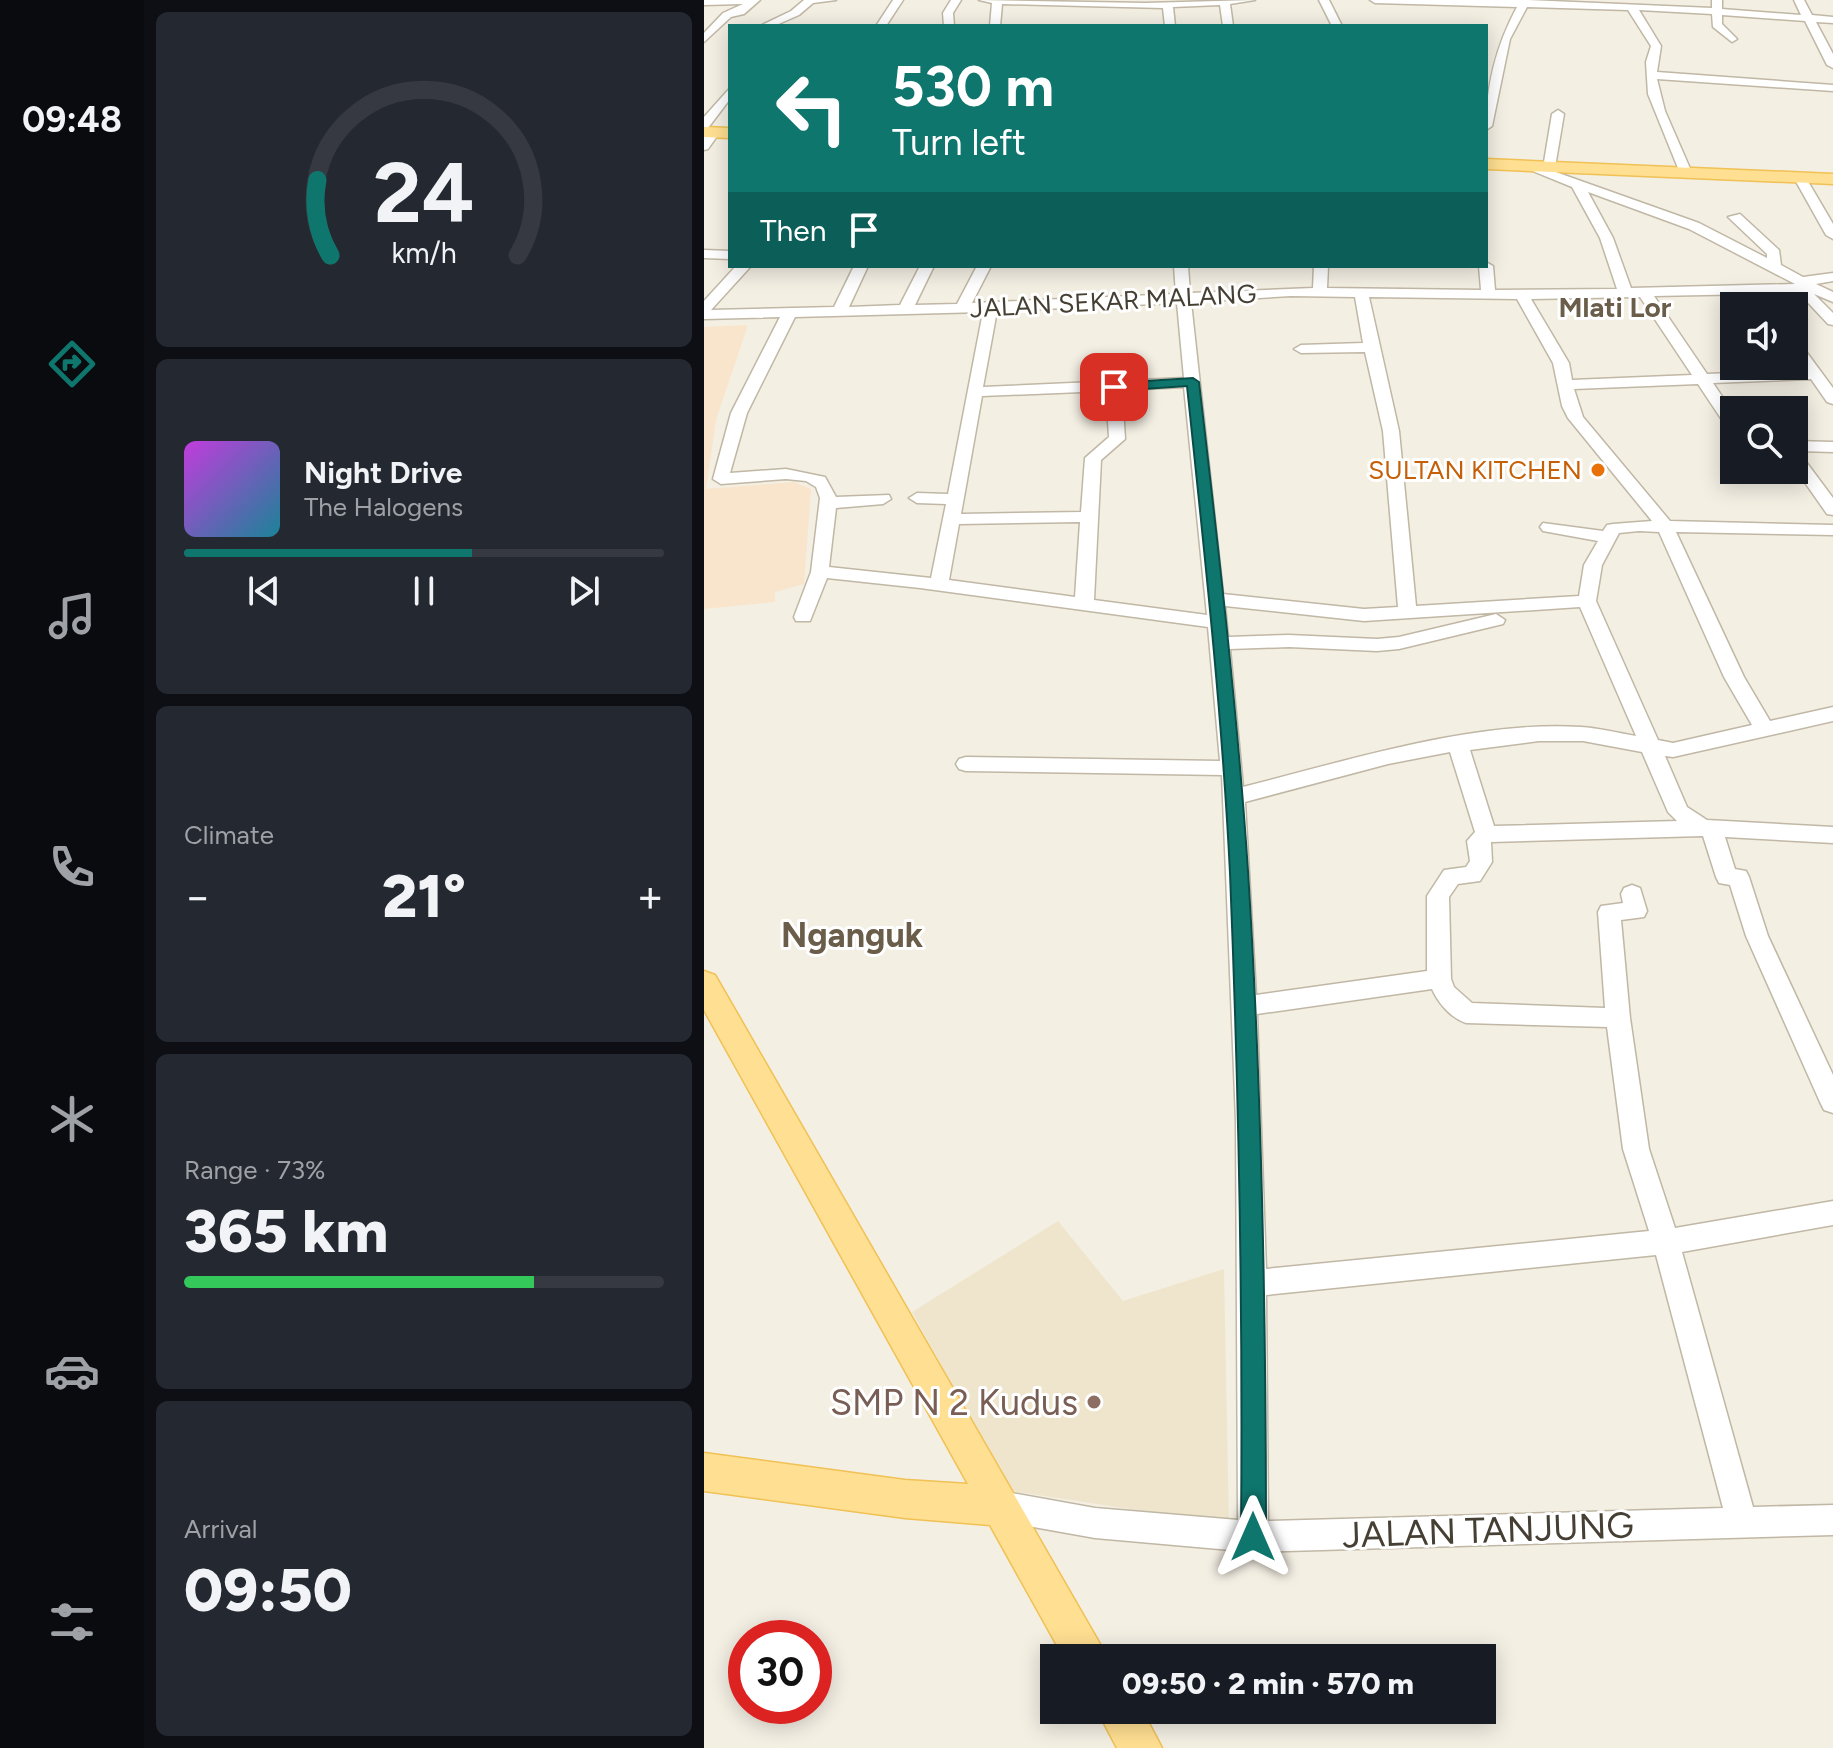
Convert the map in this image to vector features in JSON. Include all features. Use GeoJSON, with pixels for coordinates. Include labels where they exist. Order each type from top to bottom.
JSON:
{"type":"FeatureCollection","features":[{"type":"Feature","properties":{"kind":"main road"},"geometry":{"type":"LineString","coordinates":[[1488,164],[1833,179]]}},
{"type":"Feature","properties":{"kind":"main road"},"geometry":{"type":"LineString","coordinates":[[704,983],[1079,1644]]}},
{"type":"Feature","properties":{"kind":"main road"},"geometry":{"type":"LineString","coordinates":[[704,1472],[905,1499],[1000,1506]]}},
{"type":"Feature","properties":{"kind":"main road"},"geometry":{"type":"LineString","coordinates":[[1126,1724],[1141,1748]]}},
{"type":"Feature","properties":{"kind":"street"},"geometry":{"type":"LineString","coordinates":[[704,2],[755,0]]}},
{"type":"Feature","properties":{"kind":"street"},"geometry":{"type":"LineString","coordinates":[[704,39],[727,15],[740,12],[755,0]]}},
{"type":"Feature","properties":{"kind":"street"},"geometry":{"type":"LineString","coordinates":[[770,24],[795,13],[810,0],[831,0]]}},
{"type":"Feature","properties":{"kind":"street"},"geometry":{"type":"LineString","coordinates":[[882,24],[898,0]]}},
{"type":"Feature","properties":{"kind":"street"},"geometry":{"type":"LineString","coordinates":[[949,24],[948,13],[956,0]]}},
{"type":"Feature","properties":{"kind":"street"},"geometry":{"type":"LineString","coordinates":[[984,0],[1168,5],[1250,0]]}},
{"type":"Feature","properties":{"kind":"street"},"geometry":{"type":"LineString","coordinates":[[1224,0],[1228,24]]}},
{"type":"Feature","properties":{"kind":"street"},"geometry":{"type":"LineString","coordinates":[[1324,0],[1336,24]]}},
{"type":"Feature","properties":{"kind":"street"},"geometry":{"type":"LineString","coordinates":[[1375,0],[1592,3],[1632,7],[1661,4],[1719,14],[1833,20]]}},
{"type":"Feature","properties":{"kind":"street"},"geometry":{"type":"LineString","coordinates":[[1717,0],[1718,28],[1732,39]]}},
{"type":"Feature","properties":{"kind":"street"},"geometry":{"type":"LineString","coordinates":[[1799,0],[1833,65]]}},
{"type":"Feature","properties":{"kind":"street"},"geometry":{"type":"LineString","coordinates":[[995,24],[1001,1]]}},
{"type":"Feature","properties":{"kind":"street"},"geometry":{"type":"LineString","coordinates":[[1109,15],[1116,2]]}},
{"type":"Feature","properties":{"kind":"street"},"geometry":{"type":"LineString","coordinates":[[1488,116],[1505,39],[1524,2]]}},
{"type":"Feature","properties":{"kind":"street"},"geometry":{"type":"LineString","coordinates":[[1168,5],[1170,24]]}},
{"type":"Feature","properties":{"kind":"street"},"geometry":{"type":"LineString","coordinates":[[1632,7],[1656,46],[1653,55],[1655,101],[1686,173]]}},
{"type":"Feature","properties":{"kind":"street"},"geometry":{"type":"LineString","coordinates":[[1653,75],[1833,88]]}},
{"type":"Feature","properties":{"kind":"street"},"geometry":{"type":"LineString","coordinates":[[704,146],[728,96]]}},
{"type":"Feature","properties":{"kind":"street"},"geometry":{"type":"LineString","coordinates":[[1549,167],[1558,114]]}},
{"type":"Feature","properties":{"kind":"street"},"geometry":{"type":"LineString","coordinates":[[1529,167],[1694,226],[1833,298]]}},
{"type":"Feature","properties":{"kind":"street"},"geometry":{"type":"LineString","coordinates":[[1800,178],[1833,235]]}},
{"type":"Feature","properties":{"kind":"street"},"geometry":{"type":"LineString","coordinates":[[1578,187],[1594,209],[1611,243],[1626,294]]}},
{"type":"Feature","properties":{"kind":"street"},"geometry":{"type":"LineString","coordinates":[[1735,217],[1774,253],[1774,265]]}},
{"type":"Feature","properties":{"kind":"street"},"geometry":{"type":"LineString","coordinates":[[704,254],[728,255]]}},
{"type":"Feature","properties":{"kind":"street"},"geometry":{"type":"LineString","coordinates":[[704,312],[742,268]]}},
{"type":"Feature","properties":{"kind":"street"},"geometry":{"type":"LineString","coordinates":[[840,310],[860,268]]}},
{"type":"Feature","properties":{"kind":"street"},"geometry":{"type":"LineString","coordinates":[[906,308],[926,268]]}},
{"type":"Feature","properties":{"kind":"street"},"geometry":{"type":"LineString","coordinates":[[962,308],[983,268]]}},
{"type":"Feature","properties":{"kind":"street"},"geometry":{"type":"LineString","coordinates":[[1181,268],[1219,621],[1233,797],[1254,1283],[1253,1537]]}},
{"type":"Feature","properties":{"kind":"street"},"geometry":{"type":"LineString","coordinates":[[1320,292],[1321,268]]}},
{"type":"Feature","properties":{"kind":"street"},"geometry":{"type":"LineString","coordinates":[[1486,268],[1488,295]]}},
{"type":"Feature","properties":{"kind":"street","name":"JALAN SEKAR MALANG"},"geometry":{"type":"LineString","coordinates":[[704,312],[962,308],[1320,292],[1645,294],[1803,285],[1833,277]]}},
{"type":"Feature","properties":{"kind":"street"},"geometry":{"type":"LineString","coordinates":[[1803,285],[1833,321]]}},
{"type":"Feature","properties":{"kind":"street"},"geometry":{"type":"LineString","coordinates":[[1361,292],[1391,431],[1408,614]]}},
{"type":"Feature","properties":{"kind":"street"},"geometry":{"type":"LineString","coordinates":[[1645,294],[1720,406]]}},
{"type":"Feature","properties":{"kind":"street"},"geometry":{"type":"LineString","coordinates":[[1522,295],[1561,363],[1570,406],[1576,418],[1665,526],[1734,677],[1764,728]]}},
{"type":"Feature","properties":{"kind":"street"},"geometry":{"type":"LineString","coordinates":[[939,583],[991,307]]}},
{"type":"Feature","properties":{"kind":"street"},"geometry":{"type":"LineString","coordinates":[[790,312],[734,419],[726,444],[721,479],[784,476],[817,479],[825,487],[827,503],[820,572],[803,617]]}},
{"type":"Feature","properties":{"kind":"street"},"geometry":{"type":"LineString","coordinates":[[1301,349],[1371,347]]}},
{"type":"Feature","properties":{"kind":"street"},"geometry":{"type":"LineString","coordinates":[[1808,364],[1833,399]]}},
{"type":"Feature","properties":{"kind":"street"},"geometry":{"type":"LineString","coordinates":[[1567,385],[1815,374]]}},
{"type":"Feature","properties":{"kind":"street"},"geometry":{"type":"LineString","coordinates":[[975,392],[1193,382]]}},
{"type":"Feature","properties":{"kind":"street"},"geometry":{"type":"LineString","coordinates":[[1084,606],[1094,456],[1115,442],[1118,435],[1114,387]]}},
{"type":"Feature","properties":{"kind":"street"},"geometry":{"type":"LineString","coordinates":[[1808,446],[1833,447]]}},
{"type":"Feature","properties":{"kind":"street"},"geometry":{"type":"LineString","coordinates":[[1808,475],[1833,510]]}},
{"type":"Feature","properties":{"kind":"street"},"geometry":{"type":"LineString","coordinates":[[917,498],[953,499]]}},
{"type":"Feature","properties":{"kind":"street"},"geometry":{"type":"LineString","coordinates":[[827,503],[883,499]]}},
{"type":"Feature","properties":{"kind":"street"},"geometry":{"type":"LineString","coordinates":[[950,519],[1090,517]]}},
{"type":"Feature","properties":{"kind":"street"},"geometry":{"type":"LineString","coordinates":[[1833,530],[1665,526],[1613,529],[1593,565],[1589,605],[1648,747],[1679,812],[1708,829],[1727,877],[1738,877],[1757,936],[1833,1102]]}},
{"type":"Feature","properties":{"kind":"street"},"geometry":{"type":"LineString","coordinates":[[1549,527],[1606,537]]}},
{"type":"Feature","properties":{"kind":"street"},"geometry":{"type":"LineString","coordinates":[[820,572],[939,583],[1084,606],[1219,621],[1589,605]]}},
{"type":"Feature","properties":{"kind":"street"},"geometry":{"type":"LineString","coordinates":[[1219,621],[1289,641],[1377,645],[1399,643],[1484,621],[1589,605]]}},
{"type":"Feature","properties":{"kind":"street"},"geometry":{"type":"LineString","coordinates":[[1233,797],[1388,757],[1458,744],[1539,734],[1583,734],[1673,750],[1764,728],[1829,720]]}},
{"type":"Feature","properties":{"kind":"street"},"geometry":{"type":"LineString","coordinates":[[1458,744],[1486,834]]}},
{"type":"Feature","properties":{"kind":"street"},"geometry":{"type":"LineString","coordinates":[[966,764],[1230,768]]}},
{"type":"Feature","properties":{"kind":"street"},"geometry":{"type":"LineString","coordinates":[[1618,1018],[1466,1013],[1445,993],[1439,979],[1438,896],[1452,876],[1472,875],[1481,862],[1478,841],[1486,834],[1708,829],[1833,835]]}},
{"type":"Feature","properties":{"kind":"street"},"geometry":{"type":"LineString","coordinates":[[1632,894],[1636,911],[1609,912],[1618,1018],[1636,1149],[1666,1242],[1742,1523]]}},
{"type":"Feature","properties":{"kind":"street"},"geometry":{"type":"LineString","coordinates":[[1244,1006],[1439,979]]}},
{"type":"Feature","properties":{"kind":"street"},"geometry":{"type":"LineString","coordinates":[[1254,1283],[1666,1242],[1833,1213]]}},
{"type":"Feature","properties":{"kind":"street","name":"JALAN TANJUNG"},"geometry":{"type":"LineString","coordinates":[[1000,1506],[1095,1523],[1253,1537],[1833,1520]]}},
{"type":"Feature","properties":{"kind":"shaded area"},"geometry":{"type":"Polygon","coordinates":[[[748,325],[716,420],[706,489],[794,482],[811,489],[804,584],[775,592],[775,602],[704,609],[704,327],[748,325]]]}},
{"type":"Feature","properties":{"kind":"shaded area","name":"SMP N 2 Kudus"},"geometry":{"type":"Polygon","coordinates":[[[1058,1221],[1123,1301],[1224,1269],[1229,1524],[1011,1491],[912,1312],[1058,1221]]]}},
{"type":"Feature","properties":{"kind":"place","name":"SULTAN KITCHEN"},"geometry":{"type":"Point","coordinates":[1598,470]}},
{"type":"Feature","properties":{"kind":"place","name":"SMP N 2 Kudus"},"geometry":{"type":"Point","coordinates":[1094,1402]}},
{"type":"Feature","properties":{"kind":"district","name":"Mlati Lor"},"geometry":{"type":"Point","coordinates":[1615,307]}},
{"type":"Feature","properties":{"kind":"district","name":"Nganguk"},"geometry":{"type":"Point","coordinates":[852,935]}},
{"type":"Feature","properties":{"kind":"route"},"geometry":{"type":"LineString","coordinates":[[1114,387],[1193,382],[1217,599],[1239,871],[1254,1283],[1253,1537]]}}]}
